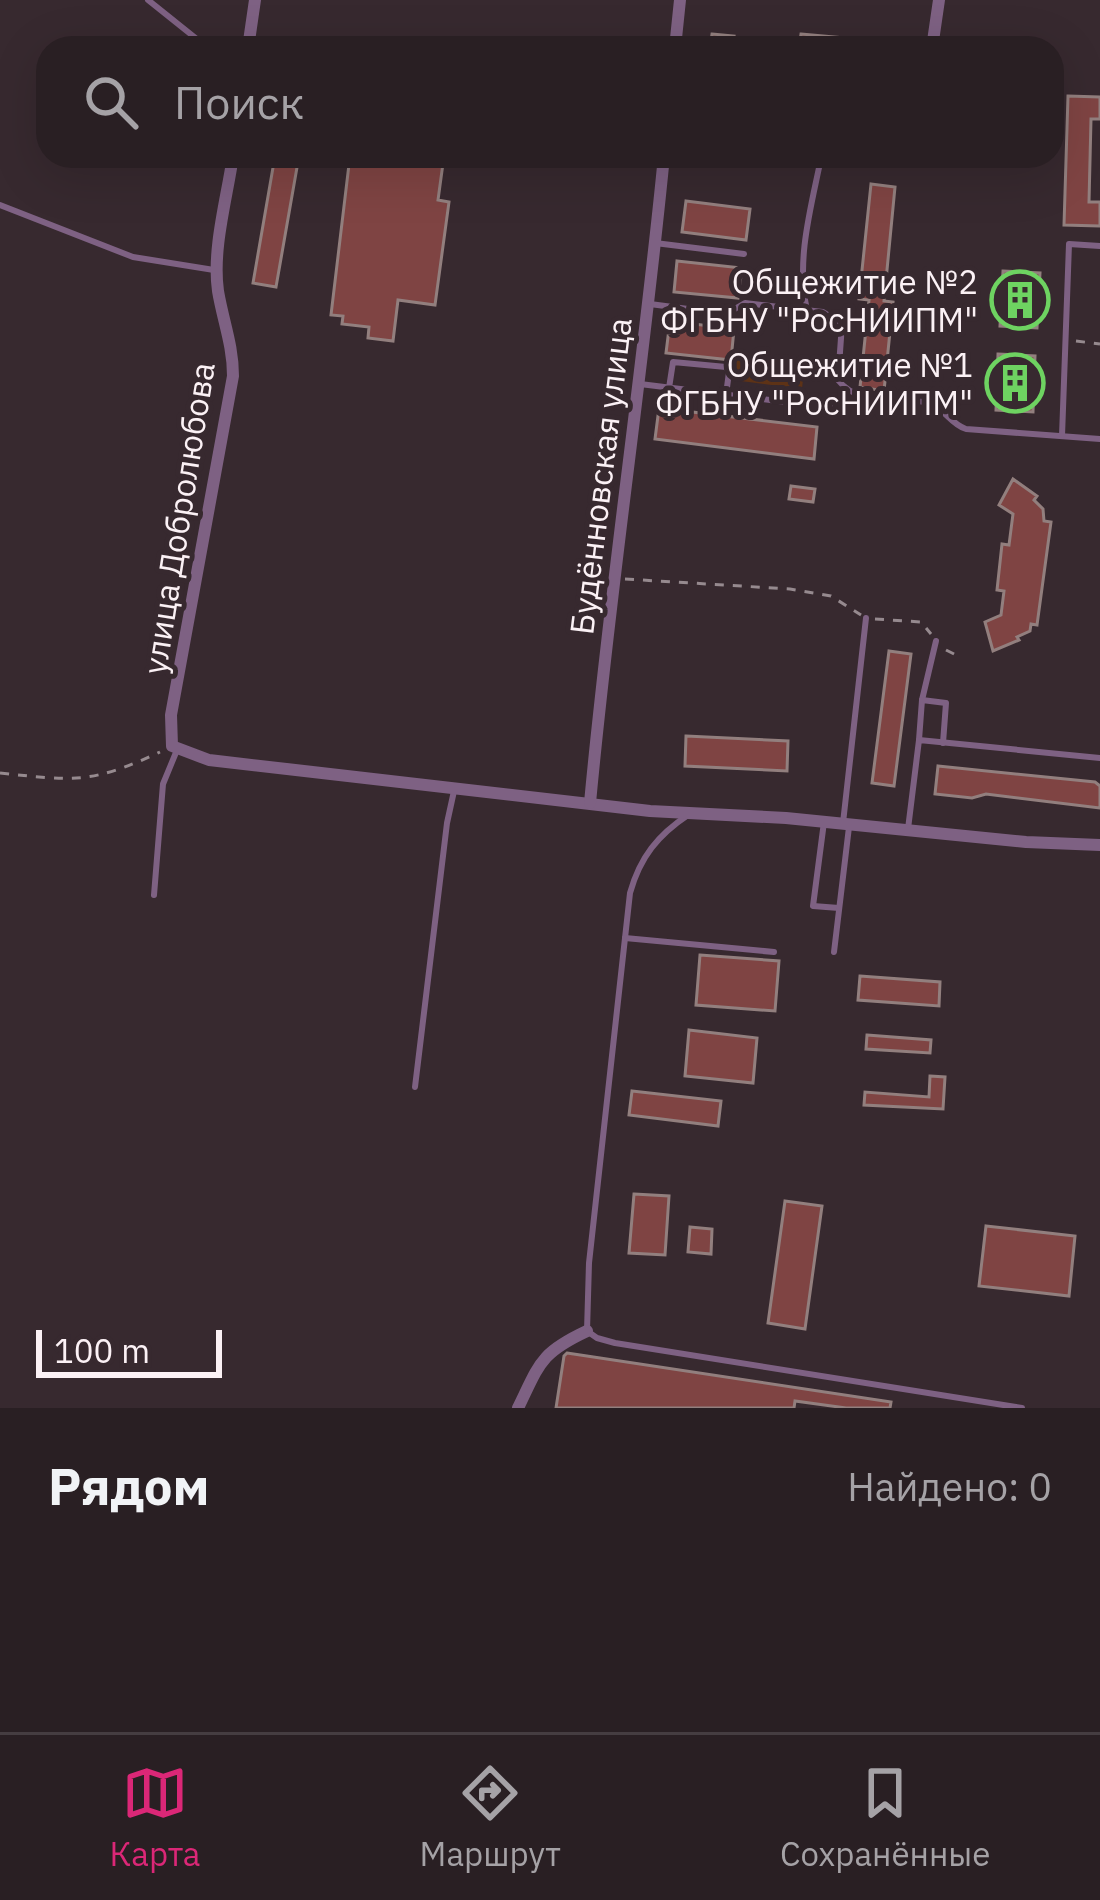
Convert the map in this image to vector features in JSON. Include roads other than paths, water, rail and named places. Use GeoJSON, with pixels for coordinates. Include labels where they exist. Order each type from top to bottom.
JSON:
{"type":"FeatureCollection","features":[{"type":"Feature","properties":{"kind":"street"},"geometry":{"type":"LineString","coordinates":[[250,36],[255,0]]}},
{"type":"Feature","properties":{"kind":"street"},"geometry":{"type":"LineString","coordinates":[[676,36],[680,0]]}},
{"type":"Feature","properties":{"kind":"street"},"geometry":{"type":"LineString","coordinates":[[934,36],[939,0]]}},
{"type":"Feature","properties":{"kind":"street","name":"улица Добролюбова"},"geometry":{"type":"LineString","coordinates":[[174,748],[171,715],[233,376],[232,343],[217,271],[231,168]]}},
{"type":"Feature","properties":{"kind":"street","name":"Будённовская улица"},"geometry":{"type":"LineString","coordinates":[[590,803],[663,168]]}},
{"type":"Feature","properties":{"kind":"street"},"geometry":{"type":"LineString","coordinates":[[174,748],[209,760],[590,803],[1100,845]]}},
{"type":"Feature","properties":{"kind":"street"},"geometry":{"type":"LineString","coordinates":[[518,1408],[544,1356],[587,1331]]}},
{"type":"Feature","properties":{"kind":"lane"},"geometry":{"type":"LineString","coordinates":[[148,0],[193,36]]}},
{"type":"Feature","properties":{"kind":"lane"},"geometry":{"type":"LineString","coordinates":[[806,310],[800,281],[819,168]]}},
{"type":"Feature","properties":{"kind":"lane"},"geometry":{"type":"LineString","coordinates":[[0,205],[133,257],[217,271]]}},
{"type":"Feature","properties":{"kind":"lane"},"geometry":{"type":"LineString","coordinates":[[655,243],[744,254]]}},
{"type":"Feature","properties":{"kind":"lane"},"geometry":{"type":"LineString","coordinates":[[1062,436],[1069,244],[1100,246]]}},
{"type":"Feature","properties":{"kind":"lane"},"geometry":{"type":"LineString","coordinates":[[649,304],[726,314],[745,303],[835,316],[842,323],[838,380],[856,396],[929,403],[954,425],[966,429],[1100,439]]}},
{"type":"Feature","properties":{"kind":"lane"},"geometry":{"type":"LineString","coordinates":[[669,388],[673,362],[725,367],[729,372],[726,394]]}},
{"type":"Feature","properties":{"kind":"lane"},"geometry":{"type":"LineString","coordinates":[[640,384],[829,406],[848,392]]}},
{"type":"Feature","properties":{"kind":"lane"},"geometry":{"type":"LineString","coordinates":[[834,952],[866,618]]}},
{"type":"Feature","properties":{"kind":"lane"},"geometry":{"type":"LineString","coordinates":[[908,829],[922,700],[936,641]]}},
{"type":"Feature","properties":{"kind":"lane"},"geometry":{"type":"LineString","coordinates":[[922,700],[946,703],[943,742]]}},
{"type":"Feature","properties":{"kind":"lane"},"geometry":{"type":"LineString","coordinates":[[919,740],[1100,758]]}},
{"type":"Feature","properties":{"kind":"lane"},"geometry":{"type":"LineString","coordinates":[[154,896],[163,784],[174,748]]}},
{"type":"Feature","properties":{"kind":"lane"},"geometry":{"type":"LineString","coordinates":[[416,1087],[455,787]]}},
{"type":"Feature","properties":{"kind":"lane"},"geometry":{"type":"LineString","coordinates":[[691,812],[660,836],[637,871],[625,938],[589,1263],[587,1331],[615,1343],[1022,1408]]}},
{"type":"Feature","properties":{"kind":"lane"},"geometry":{"type":"LineString","coordinates":[[824,821],[813,906],[839,908]]}},
{"type":"Feature","properties":{"kind":"lane"},"geometry":{"type":"LineString","coordinates":[[625,938],[774,952]]}},
{"type":"Feature","properties":{"kind":"place","name":"Общежитие №2 ФГБНУ \"РосНИИПМ\""},"geometry":{"type":"Point","coordinates":[1020,300]}},
{"type":"Feature","properties":{"kind":"place","name":"Общежитие №1 ФГБНУ \"РосНИИПМ\""},"geometry":{"type":"Point","coordinates":[1015,383]}}]}
